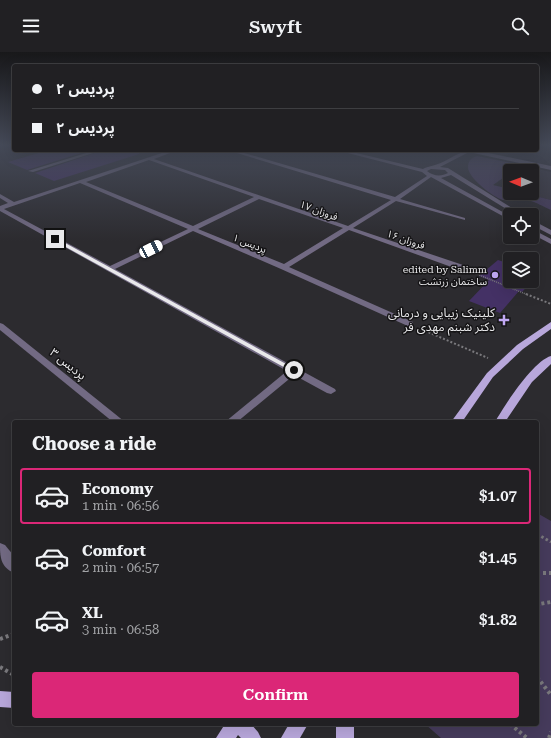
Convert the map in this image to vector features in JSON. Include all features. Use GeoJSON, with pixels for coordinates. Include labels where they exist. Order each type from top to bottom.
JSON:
{"type":"FeatureCollection","features":[{"type":"Feature","properties":{"kind":"main road"},"geometry":{"type":"LineString","coordinates":[[457,420],[490,375],[520,347],[551,325]]}},
{"type":"Feature","properties":{"kind":"main road"},"geometry":{"type":"LineString","coordinates":[[501,420],[519,394],[545,363],[551,359]]}},
{"type":"Feature","properties":{"kind":"main road"},"geometry":{"type":"LineString","coordinates":[[0,699],[12,700]]}},
{"type":"Feature","properties":{"kind":"main road"},"geometry":{"type":"LineString","coordinates":[[225,738],[234,726]]}},
{"type":"Feature","properties":{"kind":"main road"},"geometry":{"type":"LineString","coordinates":[[242,726],[252,738]]}},
{"type":"Feature","properties":{"kind":"main road"},"geometry":{"type":"LineString","coordinates":[[290,738],[298,726]]}},
{"type":"Feature","properties":{"kind":"main road"},"geometry":{"type":"LineString","coordinates":[[345,726],[345,738]]}},
{"type":"Feature","properties":{"kind":"street"},"geometry":{"type":"LineString","coordinates":[[0,208],[97,177]]}},
{"type":"Feature","properties":{"kind":"street","name":"فروزان ۱۷"},"geometry":{"type":"LineString","coordinates":[[201,177],[347,229]]}},
{"type":"Feature","properties":{"kind":"street"},"geometry":{"type":"LineString","coordinates":[[321,177],[463,219]]}},
{"type":"Feature","properties":{"kind":"street"},"geometry":{"type":"LineString","coordinates":[[284,267],[430,177]]}},
{"type":"Feature","properties":{"kind":"street"},"geometry":{"type":"LineString","coordinates":[[434,177],[503,214]]}},
{"type":"Feature","properties":{"kind":"street"},"geometry":{"type":"LineString","coordinates":[[458,177],[509,208]]}},
{"type":"Feature","properties":{"kind":"street","name":"پردیس ۱"},"geometry":{"type":"LineString","coordinates":[[82,182],[284,267],[410,324]]}},
{"type":"Feature","properties":{"kind":"street"},"geometry":{"type":"LineString","coordinates":[[0,196],[14,204]]}},
{"type":"Feature","properties":{"kind":"street"},"geometry":{"type":"LineString","coordinates":[[110,269],[258,197]]}},
{"type":"Feature","properties":{"kind":"street"},"geometry":{"type":"LineString","coordinates":[[0,208],[331,390]]}},
{"type":"Feature","properties":{"kind":"street"},"geometry":{"type":"LineString","coordinates":[[539,226],[551,233]]}},
{"type":"Feature","properties":{"kind":"street","name":"فروزان ۱۶"},"geometry":{"type":"LineString","coordinates":[[347,229],[460,267]]}},
{"type":"Feature","properties":{"kind":"street"},"geometry":{"type":"LineString","coordinates":[[539,235],[551,242]]}},
{"type":"Feature","properties":{"kind":"street","name":"پردیس ۳"},"geometry":{"type":"LineString","coordinates":[[0,326],[118,420]]}},
{"type":"Feature","properties":{"kind":"street"},"geometry":{"type":"LineString","coordinates":[[232,420],[294,370]]}},
{"type":"Feature","properties":{"kind":"street"},"geometry":{"type":"LineString","coordinates":[[0,550],[12,564]]}},
{"type":"Feature","properties":{"kind":"path"},"geometry":{"type":"LineString","coordinates":[[460,267],[551,304]]}},
{"type":"Feature","properties":{"kind":"path"},"geometry":{"type":"LineString","coordinates":[[410,324],[501,364]]}},
{"type":"Feature","properties":{"kind":"path"},"geometry":{"type":"LineString","coordinates":[[539,535],[551,542]]}},
{"type":"Feature","properties":{"kind":"path"},"geometry":{"type":"LineString","coordinates":[[539,573],[551,573]]}},
{"type":"Feature","properties":{"kind":"path"},"geometry":{"type":"LineString","coordinates":[[539,604],[551,602]]}},
{"type":"Feature","properties":{"kind":"path"},"geometry":{"type":"LineString","coordinates":[[0,639],[12,635]]}},
{"type":"Feature","properties":{"kind":"path"},"geometry":{"type":"LineString","coordinates":[[0,667],[12,673]]}},
{"type":"Feature","properties":{"kind":"path"},"geometry":{"type":"LineString","coordinates":[[539,680],[551,695]]}},
{"type":"Feature","properties":{"kind":"path"},"geometry":{"type":"LineString","coordinates":[[513,726],[527,738]]}},
{"type":"Feature","properties":{"kind":"path"},"geometry":{"type":"LineString","coordinates":[[549,738],[551,732]]}},
{"type":"Feature","properties":{"kind":"shaded area"},"geometry":{"type":"Polygon","coordinates":[[[473,177],[503,177],[493,185],[503,187],[503,200],[488,191],[473,177]]]}},
{"type":"Feature","properties":{"kind":"shaded area"},"geometry":{"type":"Polygon","coordinates":[[[539,177],[551,177],[551,200],[539,197],[539,177]]]}},
{"type":"Feature","properties":{"kind":"shaded area"},"geometry":{"type":"Polygon","coordinates":[[[539,197],[551,200],[551,210],[528,200],[539,200],[539,197]]]}},
{"type":"Feature","properties":{"kind":"shaded area"},"geometry":{"type":"Polygon","coordinates":[[[539,514],[551,521],[551,738],[441,738],[427,726],[539,726],[539,514]]]}},
{"type":"Feature","properties":{"kind":"building"},"geometry":{"type":"Polygon","coordinates":[[[45,177],[67,177],[54,181],[45,177]]]}},
{"type":"Feature","properties":{"kind":"building"},"geometry":{"type":"Polygon","coordinates":[[[498,260],[503,262],[503,288],[526,288],[522,292],[519,291],[500,313],[469,301],[489,280],[479,276],[498,260]]]}},
{"type":"Feature","properties":{"kind":"place","name":"edited by Salimm ساختمان زرتشت"},"geometry":{"type":"Point","coordinates":[495,275]}},
{"type":"Feature","properties":{"kind":"place","name":"کلینیک زیبایی و درمانی دکتر شبنم مهدی فر"},"geometry":{"type":"Point","coordinates":[504,320]}},
{"type":"Feature","properties":{"kind":"route"},"geometry":{"type":"LineString","coordinates":[[55,239],[294,370]]}}]}
